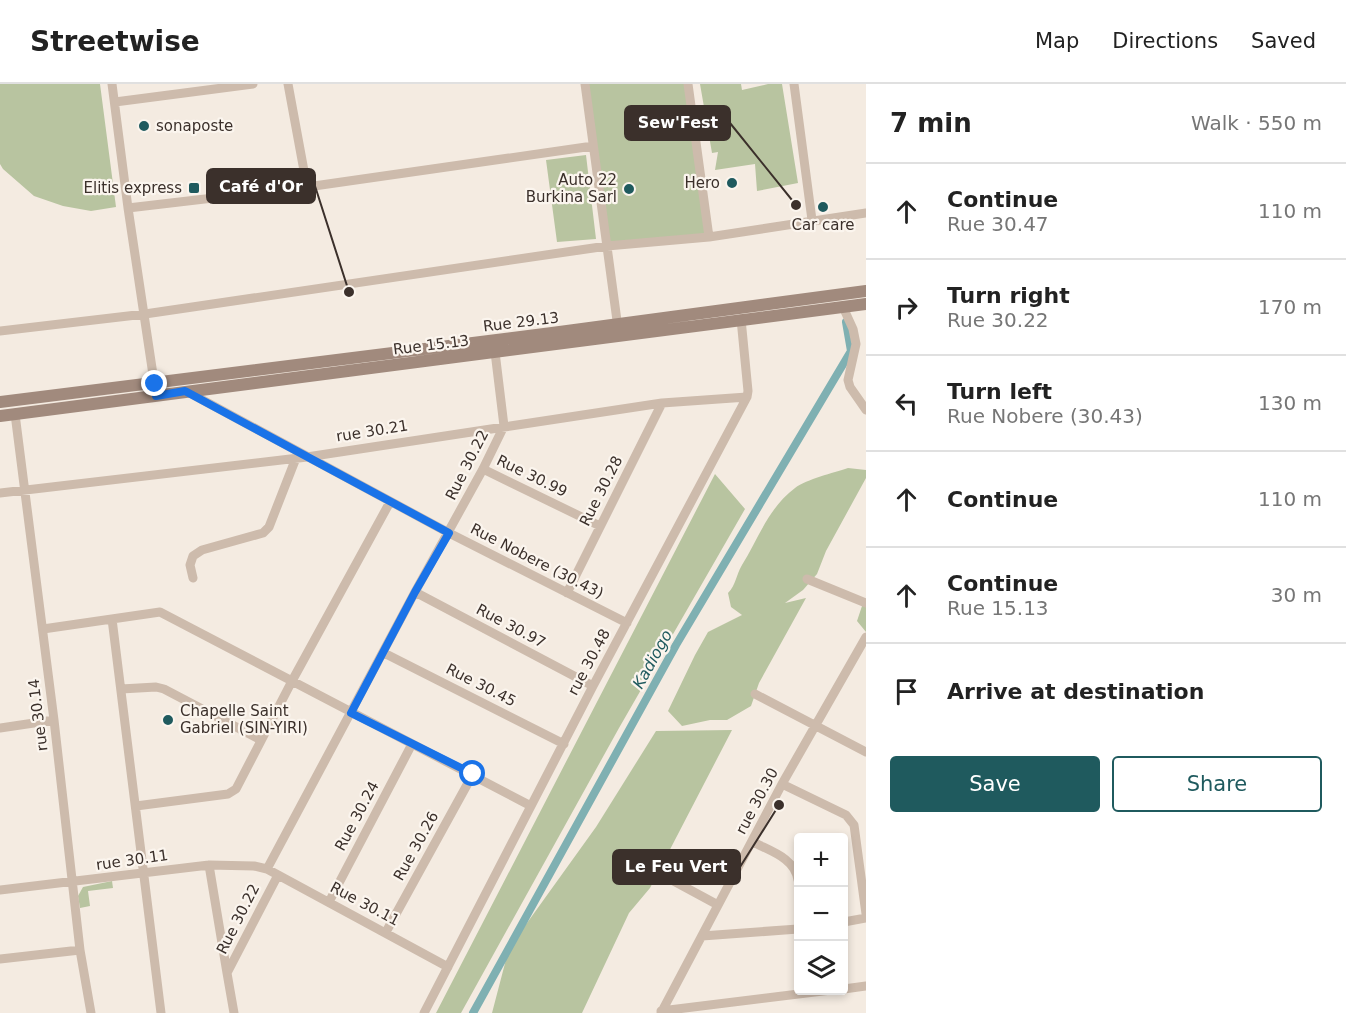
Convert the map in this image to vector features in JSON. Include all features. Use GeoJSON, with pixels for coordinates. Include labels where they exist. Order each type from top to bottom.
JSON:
{"type":"FeatureCollection","features":[{"type":"Feature","properties":{"kind":"main road","name":"Rue 29.13"},"geometry":{"type":"LineString","coordinates":[[0,402],[155,390],[619,331],[866,291]]}},
{"type":"Feature","properties":{"kind":"main road","name":"Rue 15.13"},"geometry":{"type":"LineString","coordinates":[[0,416],[155,390],[185,391],[495,352],[619,331],[866,304]]}},
{"type":"Feature","properties":{"kind":"street"},"geometry":{"type":"LineString","coordinates":[[112,84],[155,390]]}},
{"type":"Feature","properties":{"kind":"street"},"geometry":{"type":"LineString","coordinates":[[115,102],[253,84]]}},
{"type":"Feature","properties":{"kind":"street"},"geometry":{"type":"LineString","coordinates":[[288,84],[307,187]]}},
{"type":"Feature","properties":{"kind":"street"},"geometry":{"type":"LineString","coordinates":[[585,84],[619,331]]}},
{"type":"Feature","properties":{"kind":"street"},"geometry":{"type":"LineString","coordinates":[[688,84],[709,237]]}},
{"type":"Feature","properties":{"kind":"street"},"geometry":{"type":"LineString","coordinates":[[794,84],[812,220]]}},
{"type":"Feature","properties":{"kind":"street"},"geometry":{"type":"LineString","coordinates":[[128,208],[307,187],[593,146]]}},
{"type":"Feature","properties":{"kind":"street"},"geometry":{"type":"LineString","coordinates":[[0,331],[145,314],[607,246],[709,237],[866,213]]}},
{"type":"Feature","properties":{"kind":"street"},"geometry":{"type":"LineString","coordinates":[[843,307],[853,329],[856,344],[848,381],[866,410]]}},
{"type":"Feature","properties":{"kind":"street"},"geometry":{"type":"LineString","coordinates":[[741,319],[747,397]]}},
{"type":"Feature","properties":{"kind":"street","name":"Rue 30.22"},"geometry":{"type":"LineString","coordinates":[[267,869],[449,533],[504,426],[495,352]]}},
{"type":"Feature","properties":{"kind":"street","name":"Rue Nobere (30.43)"},"geometry":{"type":"LineString","coordinates":[[185,391],[449,533],[627,623]]}},
{"type":"Feature","properties":{"kind":"street","name":"rue 30.21"},"geometry":{"type":"LineString","coordinates":[[0,493],[307,457],[662,403],[747,397]]}},
{"type":"Feature","properties":{"kind":"street","name":"rue 30.48"},"geometry":{"type":"LineString","coordinates":[[424,1013],[592,686],[747,397]]}},
{"type":"Feature","properties":{"kind":"street","name":"Rue 30.28"},"geometry":{"type":"LineString","coordinates":[[567,592],[662,403]]}},
{"type":"Feature","properties":{"kind":"street","name":"rue 30.14"},"geometry":{"type":"LineString","coordinates":[[15,414],[43,629],[80,950],[91,1013]]}},
{"type":"Feature","properties":{"kind":"street"},"geometry":{"type":"LineString","coordinates":[[193,578],[190,565],[193,556],[202,550],[263,533],[269,527],[296,458]]}},
{"type":"Feature","properties":{"kind":"street","name":"Rue 30.99"},"geometry":{"type":"LineString","coordinates":[[483,469],[600,526]]}},
{"type":"Feature","properties":{"kind":"street"},"geometry":{"type":"LineString","coordinates":[[136,806],[231,793],[236,789],[390,502]]}},
{"type":"Feature","properties":{"kind":"street"},"geometry":{"type":"LineString","coordinates":[[807,579],[866,603]]}},
{"type":"Feature","properties":{"kind":"street","name":"Rue 30.97"},"geometry":{"type":"LineString","coordinates":[[415,592],[592,686]]}},
{"type":"Feature","properties":{"kind":"street"},"geometry":{"type":"LineString","coordinates":[[43,629],[160,612],[531,806]]}},
{"type":"Feature","properties":{"kind":"street"},"geometry":{"type":"LineString","coordinates":[[112,619],[161,1013]]}},
{"type":"Feature","properties":{"kind":"street","name":"rue 30.30"},"geometry":{"type":"LineString","coordinates":[[661,1012],[783,784],[866,637]]}},
{"type":"Feature","properties":{"kind":"street","name":"Rue 30.45"},"geometry":{"type":"LineString","coordinates":[[384,653],[564,744]]}},
{"type":"Feature","properties":{"kind":"street"},"geometry":{"type":"LineString","coordinates":[[121,689],[156,687],[164,689],[261,740]]}},
{"type":"Feature","properties":{"kind":"street"},"geometry":{"type":"LineString","coordinates":[[755,694],[866,752]]}},
{"type":"Feature","properties":{"kind":"street"},"geometry":{"type":"LineString","coordinates":[[0,728],[54,720]]}},
{"type":"Feature","properties":{"kind":"street","name":"Rue 30.24"},"geometry":{"type":"LineString","coordinates":[[328,902],[412,744]]}},
{"type":"Feature","properties":{"kind":"street","name":"Rue 30.26"},"geometry":{"type":"LineString","coordinates":[[386,932],[473,774]]}},
{"type":"Feature","properties":{"kind":"street"},"geometry":{"type":"LineString","coordinates":[[783,784],[846,815],[854,825],[866,916],[848,921]]}},
{"type":"Feature","properties":{"kind":"street"},"geometry":{"type":"LineString","coordinates":[[753,842],[794,867]]}},
{"type":"Feature","properties":{"kind":"street"},"geometry":{"type":"LineString","coordinates":[[209,864],[227,973]]}},
{"type":"Feature","properties":{"kind":"street","name":"rue 30.11"},"geometry":{"type":"LineString","coordinates":[[0,890],[209,864],[254,866],[267,869]]}},
{"type":"Feature","properties":{"kind":"street","name":"Rue 30.11"},"geometry":{"type":"LineString","coordinates":[[267,869],[448,967]]}},
{"type":"Feature","properties":{"kind":"street"},"geometry":{"type":"LineString","coordinates":[[657,872],[718,905]]}},
{"type":"Feature","properties":{"kind":"street","name":"Rue 30.22"},"geometry":{"type":"LineString","coordinates":[[234,1013],[227,973],[278,875]]}},
{"type":"Feature","properties":{"kind":"street"},"geometry":{"type":"LineString","coordinates":[[702,936],[794,929]]}},
{"type":"Feature","properties":{"kind":"street"},"geometry":{"type":"LineString","coordinates":[[0,959],[80,950]]}},
{"type":"Feature","properties":{"kind":"street"},"geometry":{"type":"LineString","coordinates":[[848,988],[866,986]]}},
{"type":"Feature","properties":{"kind":"street"},"geometry":{"type":"LineString","coordinates":[[661,1012],[794,995]]}},
{"type":"Feature","properties":{"kind":"green space"},"geometry":{"type":"Polygon","coordinates":[[[0,84],[100,84],[116,207],[91,211],[63,206],[34,196],[3,169],[0,164],[0,84]]]}},
{"type":"Feature","properties":{"kind":"green space"},"geometry":{"type":"Polygon","coordinates":[[[588,84],[687,84],[708,235],[609,242],[588,84]]]}},
{"type":"Feature","properties":{"kind":"green space"},"geometry":{"type":"Polygon","coordinates":[[[700,84],[741,84],[742,90],[768,84],[782,84],[798,183],[757,191],[755,164],[715,170],[718,152],[712,153],[700,84]]]}},
{"type":"Feature","properties":{"kind":"green space"},"geometry":{"type":"Polygon","coordinates":[[[586,155],[596,239],[557,242],[546,160],[586,155]]]}},
{"type":"Feature","properties":{"kind":"green space"},"geometry":{"type":"Polygon","coordinates":[[[848,468],[866,470],[866,478],[826,551],[817,574],[803,590],[785,603],[806,598],[759,683],[751,706],[727,720],[710,720],[682,726],[668,711],[708,632],[742,615],[731,607],[728,593],[771,514],[786,496],[800,485],[848,468]]]}},
{"type":"Feature","properties":{"kind":"green space"},"geometry":{"type":"Polygon","coordinates":[[[715,474],[745,509],[619,728],[461,1013],[436,1013],[715,474]]]}},
{"type":"Feature","properties":{"kind":"green space"},"geometry":{"type":"Polygon","coordinates":[[[863,603],[866,605],[866,632],[857,621],[863,603]]]}},
{"type":"Feature","properties":{"kind":"green space"},"geometry":{"type":"Polygon","coordinates":[[[732,730],[650,888],[629,913],[582,1013],[492,1013],[509,948],[596,827],[656,731],[732,730]]]}},
{"type":"Feature","properties":{"kind":"green space"},"geometry":{"type":"Polygon","coordinates":[[[112,881],[113,888],[88,891],[90,906],[80,908],[78,896],[83,887],[112,881]]]}},
{"type":"Feature","properties":{"kind":"waterway","name":"Kadiogo"},"geometry":{"type":"LineString","coordinates":[[473,1013],[676,645],[851,351],[846,322]]}},
{"type":"Feature","properties":{"kind":"place","name":"sonaposte"},"geometry":{"type":"Point","coordinates":[144,126]}},
{"type":"Feature","properties":{"kind":"place","name":"Hero"},"geometry":{"type":"Point","coordinates":[732,183]}},
{"type":"Feature","properties":{"kind":"place","name":"Elitis express"},"geometry":{"type":"Point","coordinates":[194,188]}},
{"type":"Feature","properties":{"kind":"place","name":"Auto 22 Burkina Sarl"},"geometry":{"type":"Point","coordinates":[629,189]}},
{"type":"Feature","properties":{"kind":"place","name":"Sew'Fest"},"geometry":{"type":"Point","coordinates":[796,205]}},
{"type":"Feature","properties":{"kind":"place","name":"Car care"},"geometry":{"type":"Point","coordinates":[823,207]}},
{"type":"Feature","properties":{"kind":"place","name":"Café d'Or"},"geometry":{"type":"Point","coordinates":[349,292]}},
{"type":"Feature","properties":{"kind":"place","name":"Chapelle Saint Gabriel (SIN-YIRI)"},"geometry":{"type":"Point","coordinates":[168,720]}},
{"type":"Feature","properties":{"kind":"place","name":"Le Feu Vert"},"geometry":{"type":"Point","coordinates":[779,805]}},
{"type":"Feature","properties":{"kind":"route"},"geometry":{"type":"LineString","coordinates":[[155,384],[156,396],[185,391],[449,533],[351,713],[473,774]]}}]}
